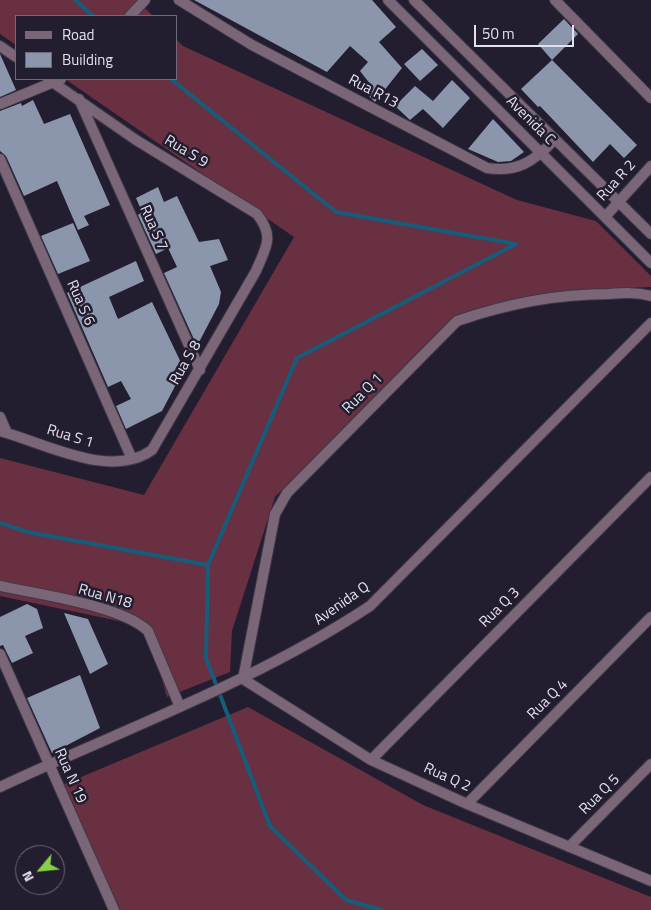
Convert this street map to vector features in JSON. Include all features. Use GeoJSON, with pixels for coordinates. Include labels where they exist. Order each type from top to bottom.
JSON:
{"type":"FeatureCollection","features":[{"type":"Feature","properties":{"kind":"street"},"geometry":{"type":"LineString","coordinates":[[131,15],[145,0]]}},
{"type":"Feature","properties":{"kind":"street","name":"Rua R13"},"geometry":{"type":"LineString","coordinates":[[179,0],[252,46],[457,154],[488,168],[506,171],[541,154],[555,140]]}},
{"type":"Feature","properties":{"kind":"street","name":"Avenida C"},"geometry":{"type":"LineString","coordinates":[[388,0],[651,263]]}},
{"type":"Feature","properties":{"kind":"street","name":"Avenida C"},"geometry":{"type":"LineString","coordinates":[[414,0],[651,234]]}},
{"type":"Feature","properties":{"kind":"street"},"geometry":{"type":"LineString","coordinates":[[555,0],[651,98]]}},
{"type":"Feature","properties":{"kind":"street"},"geometry":{"type":"LineString","coordinates":[[0,46],[15,56]]}},
{"type":"Feature","properties":{"kind":"street"},"geometry":{"type":"LineString","coordinates":[[0,104],[55,80]]}},
{"type":"Feature","properties":{"kind":"street","name":"Rua S 9"},"geometry":{"type":"LineString","coordinates":[[55,80],[136,140],[257,214],[265,224],[269,234],[267,247],[256,271]]}},
{"type":"Feature","properties":{"kind":"street","name":"Rua S 7"},"geometry":{"type":"LineString","coordinates":[[78,98],[200,370]]}},
{"type":"Feature","properties":{"kind":"street","name":"Rua S 6"},"geometry":{"type":"LineString","coordinates":[[0,159],[132,460]]}},
{"type":"Feature","properties":{"kind":"street","name":"Rua R 2"},"geometry":{"type":"LineString","coordinates":[[605,217],[651,166]]}},
{"type":"Feature","properties":{"kind":"street","name":"Rua S 8"},"geometry":{"type":"LineString","coordinates":[[132,460],[146,455],[157,444],[256,271]]}},
{"type":"Feature","properties":{"kind":"street","name":"Rua Q 1"},"geometry":{"type":"LineString","coordinates":[[243,679],[276,514],[281,502],[287,492],[456,322],[494,309],[568,296],[641,293],[651,296]]}},
{"type":"Feature","properties":{"kind":"street","name":"Avenida Q"},"geometry":{"type":"LineString","coordinates":[[0,787],[243,679],[333,631],[370,606],[651,323]]}},
{"type":"Feature","properties":{"kind":"street"},"geometry":{"type":"LineString","coordinates":[[0,416],[4,432]]}},
{"type":"Feature","properties":{"kind":"street","name":"Rua S 1"},"geometry":{"type":"LineString","coordinates":[[4,432],[100,462],[120,463],[132,460]]}},
{"type":"Feature","properties":{"kind":"street","name":"Rua Q 3"},"geometry":{"type":"LineString","coordinates":[[371,760],[651,477]]}},
{"type":"Feature","properties":{"kind":"street","name":"Rua N18"},"geometry":{"type":"LineString","coordinates":[[0,586],[108,611],[140,623],[148,631],[180,707]]}},
{"type":"Feature","properties":{"kind":"street","name":"Rua Q 4"},"geometry":{"type":"LineString","coordinates":[[467,804],[651,617]]}},
{"type":"Feature","properties":{"kind":"street","name":"Rua N 19"},"geometry":{"type":"LineString","coordinates":[[0,654],[114,910]]}},
{"type":"Feature","properties":{"kind":"street","name":"Rua Q 2"},"geometry":{"type":"LineString","coordinates":[[243,679],[371,760],[467,804],[651,881]]}},
{"type":"Feature","properties":{"kind":"street","name":"Rua Q 5"},"geometry":{"type":"LineString","coordinates":[[570,847],[651,764]]}},
{"type":"Feature","properties":{"kind":"shaded area"},"geometry":{"type":"Polygon","coordinates":[[[0,0],[137,0],[152,15],[15,15],[15,44],[0,34],[0,0]]]}},
{"type":"Feature","properties":{"kind":"shaded area"},"geometry":{"type":"Polygon","coordinates":[[[178,41],[183,46],[517,200],[596,221],[651,276],[651,287],[527,298],[454,316],[275,497],[232,631],[230,672],[167,697],[147,627],[0,596],[0,458],[144,495],[294,237],[66,80],[178,80],[178,41]]]}},
{"type":"Feature","properties":{"kind":"shaded area"},"geometry":{"type":"Polygon","coordinates":[[[248,707],[423,805],[651,897],[651,910],[119,910],[62,785],[248,707]]]}},
{"type":"Feature","properties":{"kind":"building"},"geometry":{"type":"Polygon","coordinates":[[[194,0],[372,0],[396,27],[379,42],[402,68],[375,102],[365,92],[371,85],[360,71],[368,62],[350,46],[327,72],[194,0]]]}},
{"type":"Feature","properties":{"kind":"building"},"geometry":{"type":"Polygon","coordinates":[[[564,19],[578,34],[552,60],[538,44],[564,19]]]}},
{"type":"Feature","properties":{"kind":"building"},"geometry":{"type":"Polygon","coordinates":[[[422,49],[438,65],[420,81],[404,64],[422,49]]]}},
{"type":"Feature","properties":{"kind":"building"},"geometry":{"type":"Polygon","coordinates":[[[0,54],[16,90],[0,97],[0,54]]]}},
{"type":"Feature","properties":{"kind":"building"},"geometry":{"type":"Polygon","coordinates":[[[552,60],[637,145],[624,158],[610,144],[593,162],[540,106],[538,107],[521,89],[552,60]]]}},
{"type":"Feature","properties":{"kind":"building"},"geometry":{"type":"Polygon","coordinates":[[[452,80],[470,98],[443,128],[423,109],[410,120],[395,106],[415,86],[433,101],[452,80]]]}},
{"type":"Feature","properties":{"kind":"building"},"geometry":{"type":"Polygon","coordinates":[[[33,100],[44,124],[70,114],[110,205],[84,216],[89,225],[78,230],[57,181],[24,196],[6,156],[0,151],[0,111],[21,103],[22,106],[33,100]]]}},
{"type":"Feature","properties":{"kind":"building"},"geometry":{"type":"Polygon","coordinates":[[[493,119],[524,152],[511,161],[498,162],[468,149],[493,119]]]}},
{"type":"Feature","properties":{"kind":"building"},"geometry":{"type":"Polygon","coordinates":[[[158,187],[164,202],[177,196],[199,242],[219,239],[228,260],[210,266],[221,292],[219,304],[197,346],[164,273],[177,267],[168,248],[156,254],[138,215],[142,212],[136,198],[158,187]]]}},
{"type":"Feature","properties":{"kind":"building"},"geometry":{"type":"Polygon","coordinates":[[[73,223],[90,261],[58,274],[41,236],[73,223]]]}},
{"type":"Feature","properties":{"kind":"building"},"geometry":{"type":"Polygon","coordinates":[[[136,261],[144,281],[109,297],[118,319],[152,302],[184,369],[162,411],[126,429],[116,406],[131,399],[121,381],[108,387],[67,293],[136,261]]]}},
{"type":"Feature","properties":{"kind":"building"},"geometry":{"type":"Polygon","coordinates":[[[27,604],[37,609],[43,628],[25,636],[33,653],[12,663],[3,645],[0,646],[0,617],[27,604]]]}},
{"type":"Feature","properties":{"kind":"building"},"geometry":{"type":"Polygon","coordinates":[[[64,613],[88,619],[108,664],[90,674],[64,613]]]}},
{"type":"Feature","properties":{"kind":"building"},"geometry":{"type":"Polygon","coordinates":[[[80,675],[100,728],[52,753],[27,698],[80,675]]]}},
{"type":"Feature","properties":{"kind":"waterway"},"geometry":{"type":"LineString","coordinates":[[75,0],[92,15]]}},
{"type":"Feature","properties":{"kind":"waterway"},"geometry":{"type":"LineString","coordinates":[[172,80],[336,212],[516,244]]}},
{"type":"Feature","properties":{"kind":"waterway"},"geometry":{"type":"LineString","coordinates":[[382,910],[346,900],[270,826],[206,658],[208,565],[297,358],[516,244]]}},
{"type":"Feature","properties":{"kind":"waterway"},"geometry":{"type":"LineString","coordinates":[[0,523],[28,532],[208,565]]}}]}
